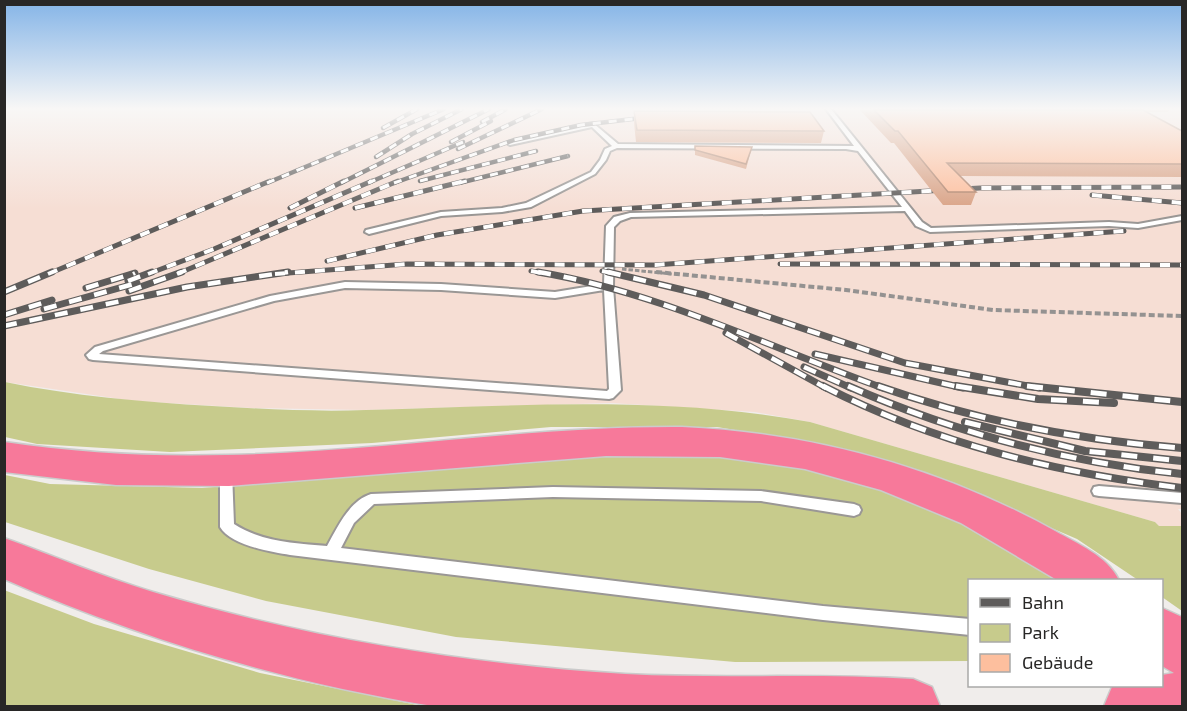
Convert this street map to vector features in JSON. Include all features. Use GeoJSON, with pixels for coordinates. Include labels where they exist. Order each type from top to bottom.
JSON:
{"type":"FeatureCollection","features":[{"type":"Feature","properties":{"kind":"highway"},"geometry":{"type":"LineString","coordinates":[[4,457],[48,465],[105,470],[226,472],[559,444],[664,441],[732,444],[836,462],[904,481],[965,504],[1029,537],[1093,579]]}},
{"type":"Feature","properties":{"kind":"highway"},"geometry":{"type":"LineString","coordinates":[[4,558],[71,588],[160,618],[281,650],[385,673],[525,692],[625,701],[913,706]]}},
{"type":"Feature","properties":{"kind":"highway"},"geometry":{"type":"LineString","coordinates":[[1163,634],[1182,651]]}},
{"type":"Feature","properties":{"kind":"highway"},"geometry":{"type":"LineString","coordinates":[[1131,706],[1182,699]]}},
{"type":"Feature","properties":{"kind":"lane"},"geometry":{"type":"LineString","coordinates":[[612,142],[616,146]]}},
{"type":"Feature","properties":{"kind":"lane"},"geometry":{"type":"LineString","coordinates":[[854,142],[923,227],[938,231],[1109,224],[1138,226],[1182,218]]}},
{"type":"Feature","properties":{"kind":"lane"},"geometry":{"type":"LineString","coordinates":[[369,232],[441,214],[502,210],[528,205],[593,173],[607,150],[616,146],[846,147],[860,149]]}},
{"type":"Feature","properties":{"kind":"lane"},"geometry":{"type":"LineString","coordinates":[[609,286],[555,296],[441,287],[345,285],[273,298],[99,349],[91,355],[93,357],[609,395],[615,390],[609,286],[606,268],[610,226],[617,219],[630,215],[700,212],[907,209]]}},
{"type":"Feature","properties":{"kind":"lane"},"geometry":{"type":"LineString","coordinates":[[226,472],[227,527],[242,538],[283,548],[824,613],[968,627]]}},
{"type":"Feature","properties":{"kind":"lane"},"geometry":{"type":"LineString","coordinates":[[1099,491],[1182,498]]}},
{"type":"Feature","properties":{"kind":"lane"},"geometry":{"type":"LineString","coordinates":[[331,553],[349,519],[371,499],[553,492],[761,496],[854,510]]}},
{"type":"Feature","properties":{"kind":"path"},"geometry":{"type":"LineString","coordinates":[[606,268],[846,290],[993,310],[1182,316]]}},
{"type":"Feature","properties":{"kind":"shaded area"},"geometry":{"type":"Polygon","coordinates":[[[5,142],[1182,142],[1182,509],[1178,509],[1182,514],[1182,526],[1159,526],[1155,522],[810,422],[755,412],[611,403],[364,410],[251,408],[134,401],[5,382],[5,142]]]}},
{"type":"Feature","properties":{"kind":"green space"},"geometry":{"type":"Polygon","coordinates":[[[5,382],[108,398],[250,408],[347,411],[533,405],[644,405],[700,408],[810,422],[1155,522],[1159,526],[1182,526],[1182,611],[1163,598],[1163,579],[1137,579],[1077,539],[917,470],[832,446],[717,427],[551,427],[372,443],[170,452],[37,444],[5,437],[5,382]]]}},
{"type":"Feature","properties":{"kind":"green space"},"geometry":{"type":"Polygon","coordinates":[[[609,456],[734,457],[833,473],[932,506],[1068,579],[968,579],[968,661],[735,662],[456,637],[266,601],[149,569],[5,522],[5,475],[50,484],[202,488],[609,456]]]}},
{"type":"Feature","properties":{"kind":"green space"},"geometry":{"type":"Polygon","coordinates":[[[4,590],[94,624],[260,673],[422,706],[5,706],[4,590]]]}},
{"type":"Feature","properties":{"kind":"building"},"geometry":{"type":"Polygon","coordinates":[[[907,142],[1182,142],[1182,164],[947,163],[976,192],[948,192],[907,142]]]}},
{"type":"Feature","properties":{"kind":"building"},"geometry":{"type":"Polygon","coordinates":[[[695,146],[752,147],[746,164],[695,150],[695,146]]]}},
{"type":"Feature","properties":{"kind":"railway"},"geometry":{"type":"LineString","coordinates":[[267,183],[365,142]]}},
{"type":"Feature","properties":{"kind":"railway"},"geometry":{"type":"LineString","coordinates":[[376,157],[399,142]]}},
{"type":"Feature","properties":{"kind":"railway"},"geometry":{"type":"LineString","coordinates":[[341,183],[423,142]]}},
{"type":"Feature","properties":{"kind":"railway"},"geometry":{"type":"LineString","coordinates":[[368,183],[463,142]]}},
{"type":"Feature","properties":{"kind":"railway"},"geometry":{"type":"LineString","coordinates":[[458,149],[472,142]]}},
{"type":"Feature","properties":{"kind":"railway"},"geometry":{"type":"LineString","coordinates":[[394,183],[508,142]]}},
{"type":"Feature","properties":{"kind":"railway"},"geometry":{"type":"LineString","coordinates":[[420,181],[536,151]]}},
{"type":"Feature","properties":{"kind":"railway"},"geometry":{"type":"LineString","coordinates":[[459,183],[568,156]]}},
{"type":"Feature","properties":{"kind":"railway"},"geometry":{"type":"LineString","coordinates":[[48,274],[270,181]]}},
{"type":"Feature","properties":{"kind":"railway"},"geometry":{"type":"LineString","coordinates":[[290,208],[344,181]]}},
{"type":"Feature","properties":{"kind":"railway"},"geometry":{"type":"LineString","coordinates":[[148,274],[214,249],[372,181]]}},
{"type":"Feature","properties":{"kind":"railway"},"geometry":{"type":"LineString","coordinates":[[180,273],[398,181]]}},
{"type":"Feature","properties":{"kind":"railway"},"geometry":{"type":"LineString","coordinates":[[355,208],[465,181]]}},
{"type":"Feature","properties":{"kind":"railway"},"geometry":{"type":"LineString","coordinates":[[327,261],[437,235],[583,211],[980,188],[1182,187]]}},
{"type":"Feature","properties":{"kind":"railway"},"geometry":{"type":"LineString","coordinates":[[1092,195],[1182,203]]}},
{"type":"Feature","properties":{"kind":"railway"},"geometry":{"type":"LineString","coordinates":[[275,274],[407,264],[655,265],[1124,231]]}},
{"type":"Feature","properties":{"kind":"railway"},"geometry":{"type":"LineString","coordinates":[[780,264],[1182,265]]}},
{"type":"Feature","properties":{"kind":"railway"},"geometry":{"type":"LineString","coordinates":[[531,271],[547,274]]}},
{"type":"Feature","properties":{"kind":"railway"},"geometry":{"type":"LineString","coordinates":[[602,271],[613,273]]}},
{"type":"Feature","properties":{"kind":"railway"},"geometry":{"type":"LineString","coordinates":[[4,292],[52,272]]}},
{"type":"Feature","properties":{"kind":"railway"},"geometry":{"type":"LineString","coordinates":[[128,281],[152,272]]}},
{"type":"Feature","properties":{"kind":"railway"},"geometry":{"type":"LineString","coordinates":[[4,326],[187,287],[288,272]]}},
{"type":"Feature","properties":{"kind":"railway"},"geometry":{"type":"LineString","coordinates":[[538,272],[583,281],[670,307],[883,388]]}},
{"type":"Feature","properties":{"kind":"railway"},"geometry":{"type":"LineString","coordinates":[[608,272],[613,273]]}},
{"type":"Feature","properties":{"kind":"railway"},"geometry":{"type":"LineString","coordinates":[[86,288],[135,273],[133,274]]}},
{"type":"Feature","properties":{"kind":"railway"},"geometry":{"type":"LineString","coordinates":[[129,291],[180,273]]}},
{"type":"Feature","properties":{"kind":"railway"},"geometry":{"type":"LineString","coordinates":[[613,273],[617,274]]}},
{"type":"Feature","properties":{"kind":"railway"},"geometry":{"type":"LineString","coordinates":[[613,273],[704,295],[905,363],[1030,386]]}},
{"type":"Feature","properties":{"kind":"railway"},"geometry":{"type":"LineString","coordinates":[[44,309],[137,283]]}},
{"type":"Feature","properties":{"kind":"railway"},"geometry":{"type":"LineString","coordinates":[[4,315],[52,300]]}},
{"type":"Feature","properties":{"kind":"railway"},"geometry":{"type":"LineString","coordinates":[[726,333],[826,388]]}},
{"type":"Feature","properties":{"kind":"railway"},"geometry":{"type":"LineString","coordinates":[[815,354],[963,388]]}},
{"type":"Feature","properties":{"kind":"railway"},"geometry":{"type":"LineString","coordinates":[[804,367],[851,388]]}},
{"type":"Feature","properties":{"kind":"railway"},"geometry":{"type":"LineString","coordinates":[[823,386],[909,424],[998,453],[1089,474],[1182,488]]}},
{"type":"Feature","properties":{"kind":"railway"},"geometry":{"type":"LineString","coordinates":[[848,386],[929,418],[1011,443],[1096,462],[1182,474]]}},
{"type":"Feature","properties":{"kind":"railway"},"geometry":{"type":"LineString","coordinates":[[878,386],[953,409],[1028,427],[1105,440],[1182,448]]}},
{"type":"Feature","properties":{"kind":"railway"},"geometry":{"type":"LineString","coordinates":[[956,386],[1038,399],[1114,403]]}},
{"type":"Feature","properties":{"kind":"railway"},"geometry":{"type":"LineString","coordinates":[[1030,386],[1182,402]]}},
{"type":"Feature","properties":{"kind":"railway"},"geometry":{"type":"LineString","coordinates":[[1030,386],[1039,388]]}},
{"type":"Feature","properties":{"kind":"railway"},"geometry":{"type":"LineString","coordinates":[[965,422],[1085,451],[1182,461]]}}]}
